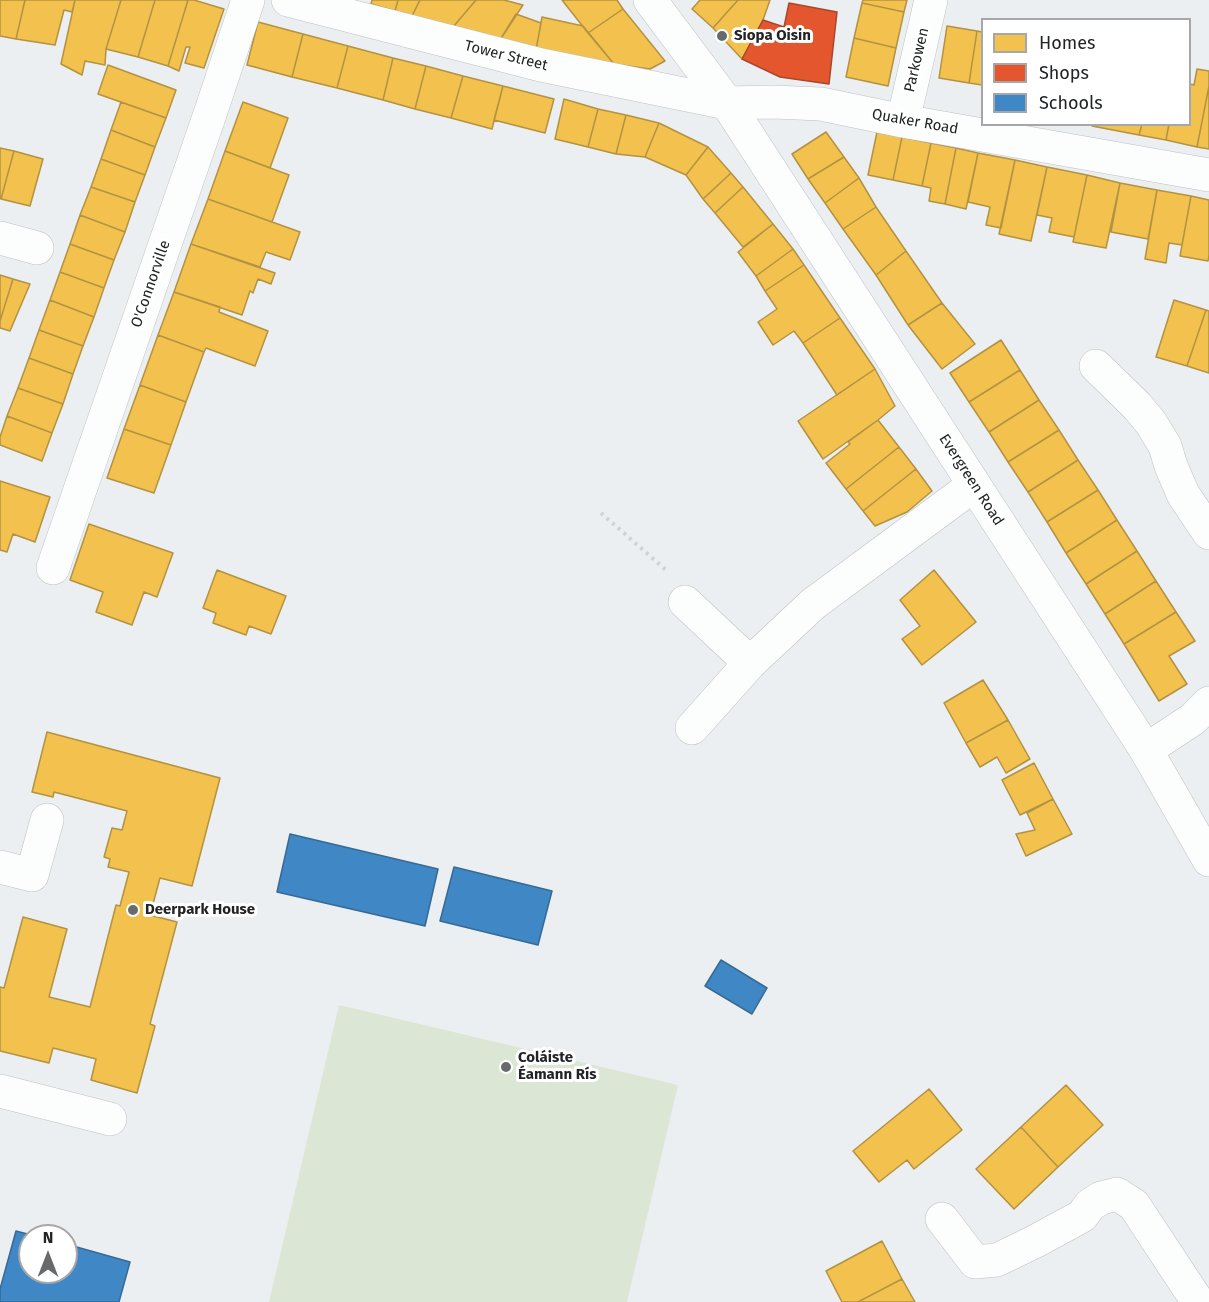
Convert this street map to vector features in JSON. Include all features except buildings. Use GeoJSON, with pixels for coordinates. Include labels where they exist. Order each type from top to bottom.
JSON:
{"type":"FeatureCollection","features":[{"type":"Feature","properties":{"kind":"street","name":"O'Connorville"},"geometry":{"type":"LineString","coordinates":[[53,568],[248,0]]}},
{"type":"Feature","properties":{"kind":"street","name":"Tower Street"},"geometry":{"type":"LineString","coordinates":[[288,0],[541,65],[727,103]]}},
{"type":"Feature","properties":{"kind":"street","name":"Evergreen Road"},"geometry":{"type":"LineString","coordinates":[[650,0],[727,103],[1146,750],[1209,860]]}},
{"type":"Feature","properties":{"kind":"street","name":"Parkowen"},"geometry":{"type":"LineString","coordinates":[[903,121],[931,0]]}},
{"type":"Feature","properties":{"kind":"street","name":"Quaker Road"},"geometry":{"type":"LineString","coordinates":[[727,103],[821,104],[903,121],[1209,175]]}},
{"type":"Feature","properties":{"kind":"street"},"geometry":{"type":"LineString","coordinates":[[0,238],[37,248]]}},
{"type":"Feature","properties":{"kind":"street"},"geometry":{"type":"LineString","coordinates":[[1096,366],[1151,423],[1165,446],[1183,494],[1209,533]]}},
{"type":"Feature","properties":{"kind":"street"},"geometry":{"type":"LineString","coordinates":[[692,728],[750,663],[813,604],[974,485]]}},
{"type":"Feature","properties":{"kind":"street"},"geometry":{"type":"LineString","coordinates":[[685,602],[750,663]]}},
{"type":"Feature","properties":{"kind":"street"},"geometry":{"type":"LineString","coordinates":[[1146,750],[1193,719],[1209,703]]}},
{"type":"Feature","properties":{"kind":"street"},"geometry":{"type":"LineString","coordinates":[[0,867],[32,875],[47,820]]}},
{"type":"Feature","properties":{"kind":"street"},"geometry":{"type":"LineString","coordinates":[[0,1091],[110,1119]]}},
{"type":"Feature","properties":{"kind":"street"},"geometry":{"type":"LineString","coordinates":[[942,1219],[975,1262],[997,1260],[1082,1216],[1090,1205],[1101,1198],[1117,1194],[1134,1205],[1198,1302]]}},
{"type":"Feature","properties":{"kind":"path"},"geometry":{"type":"LineString","coordinates":[[601,513],[687,588],[685,602]]}},
{"type":"Feature","properties":{"kind":"green space"},"geometry":{"type":"Polygon","coordinates":[[[339,1005],[678,1085],[627,1302],[269,1302],[339,1005]]]}},
{"type":"Feature","properties":{"kind":"place","name":"Siopa Oisin"},"geometry":{"type":"Point","coordinates":[722,36]}},
{"type":"Feature","properties":{"kind":"place","name":"Deerpark House"},"geometry":{"type":"Point","coordinates":[133,910]}},
{"type":"Feature","properties":{"kind":"place","name":"Coláiste Éamann Rís"},"geometry":{"type":"Point","coordinates":[506,1067]}}]}
